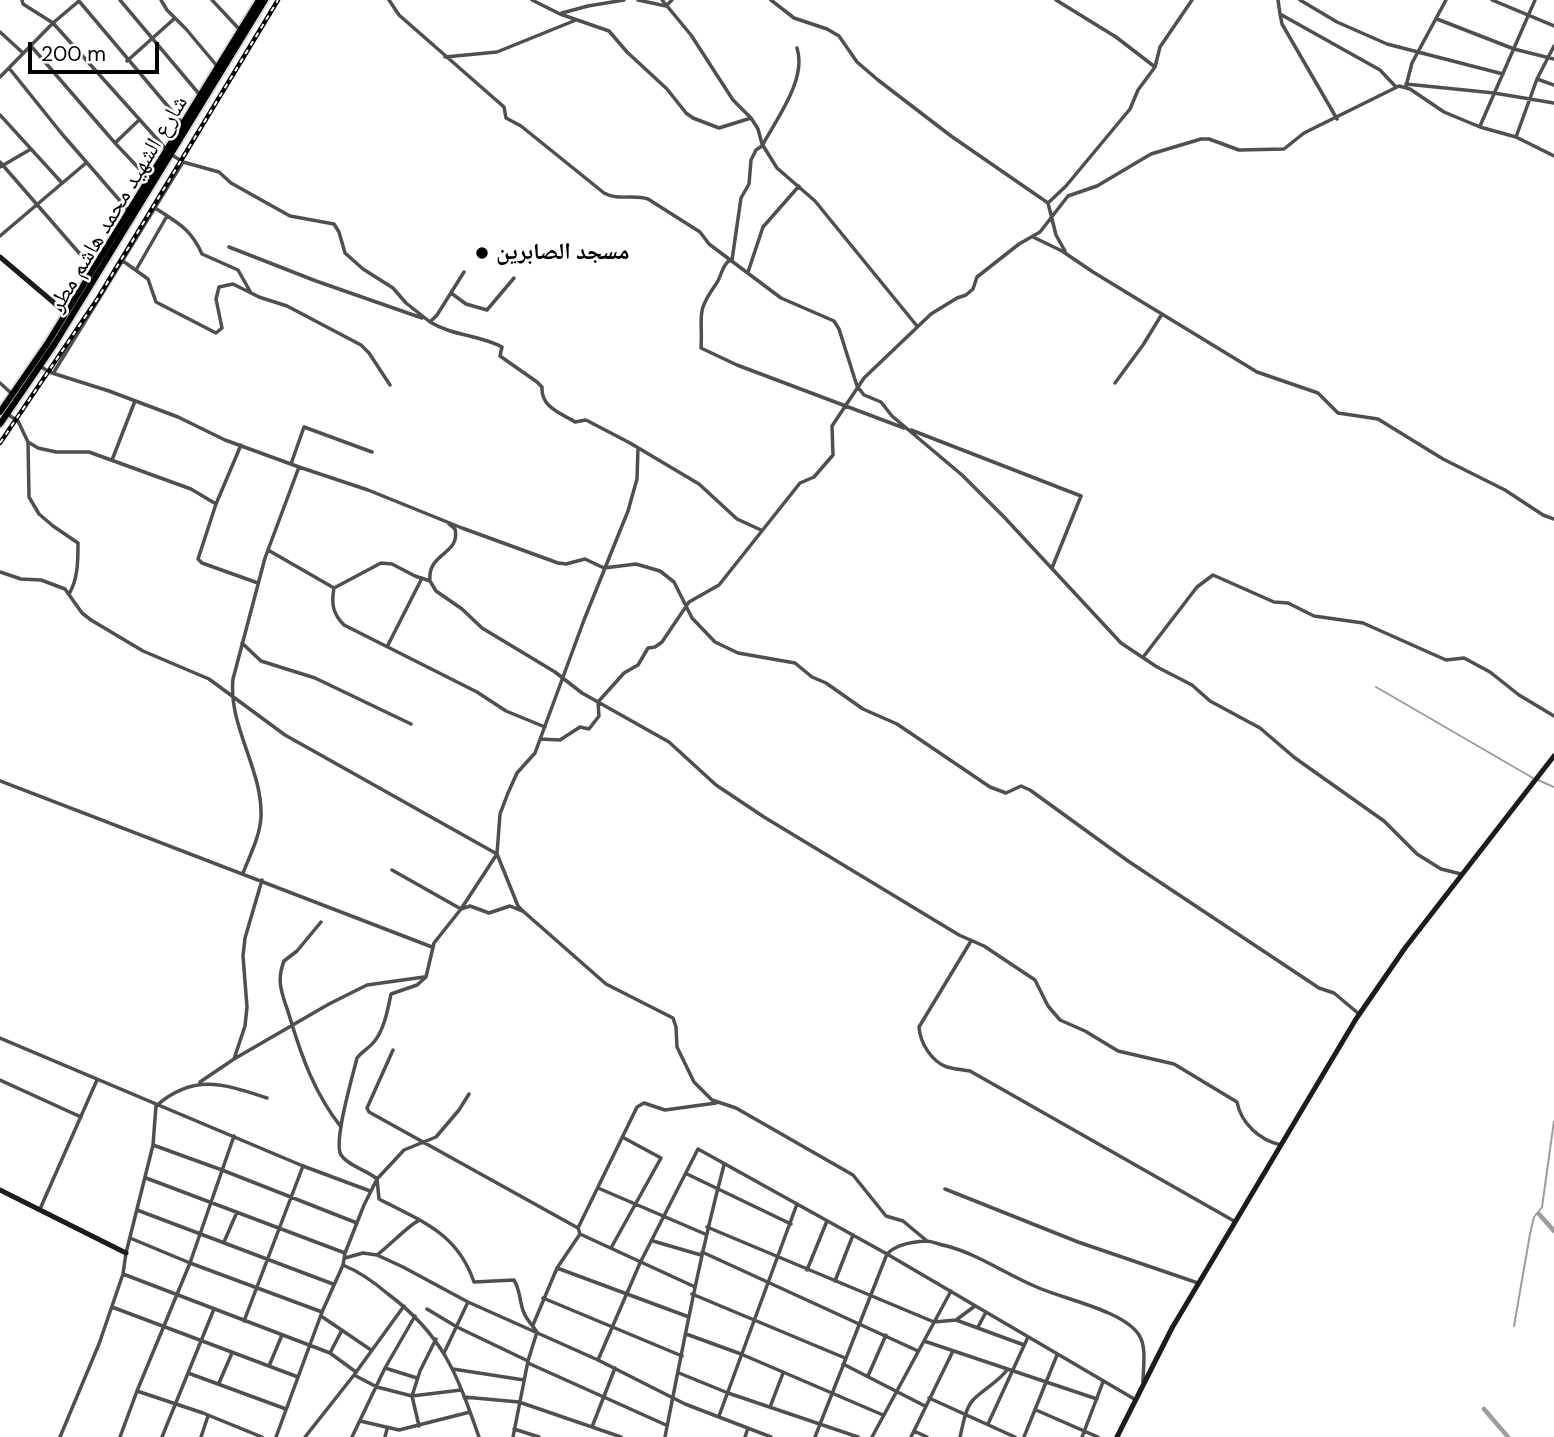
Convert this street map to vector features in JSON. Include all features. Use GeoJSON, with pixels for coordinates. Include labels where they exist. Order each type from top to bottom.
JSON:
{"type":"FeatureCollection","features":[{"type":"Feature","properties":{"kind":"main road","name":"شارع الشهيد محمد هاشم مطر"},"geometry":{"type":"LineString","coordinates":[[0,424],[13,394],[93,270],[128,210],[140,197],[148,178],[168,151],[182,123],[258,0]]}},
{"type":"Feature","properties":{"kind":"main road","name":"شارع الشهيد محمد هاشم مطر"},"geometry":{"type":"LineString","coordinates":[[4,413],[40,366],[168,151],[265,0]]}},
{"type":"Feature","properties":{"kind":"street"},"geometry":{"type":"LineString","coordinates":[[22,0],[23,4],[53,23],[138,121],[183,162],[219,172],[231,183],[290,216],[334,224],[345,253],[368,273],[393,288],[406,303],[429,321],[443,330],[502,346],[499,356],[542,387],[541,396],[546,404],[575,422],[586,420],[638,448],[699,484],[737,519],[761,530]]}},
{"type":"Feature","properties":{"kind":"street"},"geometry":{"type":"LineString","coordinates":[[0,77],[79,0],[127,61],[182,123]]}},
{"type":"Feature","properties":{"kind":"street"},"geometry":{"type":"LineString","coordinates":[[120,0],[200,95]]}},
{"type":"Feature","properties":{"kind":"street"},"geometry":{"type":"LineString","coordinates":[[161,0],[218,66]]}},
{"type":"Feature","properties":{"kind":"street"},"geometry":{"type":"LineString","coordinates":[[212,0],[240,30]]}},
{"type":"Feature","properties":{"kind":"street"},"geometry":{"type":"LineString","coordinates":[[389,0],[399,15],[504,107],[506,118],[522,126],[604,192],[612,197],[648,199],[700,232],[709,244],[780,298],[837,324],[858,386],[864,395],[880,402],[962,475],[1125,646],[1192,685],[1210,701],[1260,728],[1295,758],[1384,821],[1417,854],[1441,869],[1461,874]]}},
{"type":"Feature","properties":{"kind":"street"},"geometry":{"type":"LineString","coordinates":[[532,0],[560,14],[609,31],[693,118],[719,128],[751,118]]}},
{"type":"Feature","properties":{"kind":"street"},"geometry":{"type":"LineString","coordinates":[[560,14],[624,0]]}},
{"type":"Feature","properties":{"kind":"street"},"geometry":{"type":"LineString","coordinates":[[638,0],[666,6]]}},
{"type":"Feature","properties":{"kind":"street"},"geometry":{"type":"LineString","coordinates":[[662,0],[691,35],[733,100],[751,118],[758,129],[762,146],[777,168],[815,201],[917,326]]}},
{"type":"Feature","properties":{"kind":"street"},"geometry":{"type":"LineString","coordinates":[[666,6],[672,0]]}},
{"type":"Feature","properties":{"kind":"street"},"geometry":{"type":"LineString","coordinates":[[771,0],[794,18],[839,36],[857,62],[878,80],[951,136],[1048,203],[1056,235],[1068,255]]}},
{"type":"Feature","properties":{"kind":"street"},"geometry":{"type":"LineString","coordinates":[[1056,0],[1116,37],[1156,67]]}},
{"type":"Feature","properties":{"kind":"street"},"geometry":{"type":"LineString","coordinates":[[1048,203],[1066,186],[1130,109],[1138,90],[1156,67],[1160,47],[1192,0]]}},
{"type":"Feature","properties":{"kind":"street"},"geometry":{"type":"LineString","coordinates":[[1278,0],[1282,24],[1336,119]]}},
{"type":"Feature","properties":{"kind":"street"},"geometry":{"type":"LineString","coordinates":[[1300,0],[1337,22],[1387,44],[1503,74]]}},
{"type":"Feature","properties":{"kind":"street"},"geometry":{"type":"LineString","coordinates":[[1492,0],[1554,26]]}},
{"type":"Feature","properties":{"kind":"street"},"geometry":{"type":"LineString","coordinates":[[1480,127],[1535,0]]}},
{"type":"Feature","properties":{"kind":"street"},"geometry":{"type":"LineString","coordinates":[[1406,86],[1409,72],[1444,1]]}},
{"type":"Feature","properties":{"kind":"street"},"geometry":{"type":"LineString","coordinates":[[1280,14],[1380,71],[1396,87]]}},
{"type":"Feature","properties":{"kind":"street"},"geometry":{"type":"LineString","coordinates":[[127,61],[175,18]]}},
{"type":"Feature","properties":{"kind":"street"},"geometry":{"type":"LineString","coordinates":[[1437,19],[1514,49],[1551,59]]}},
{"type":"Feature","properties":{"kind":"street"},"geometry":{"type":"LineString","coordinates":[[445,57],[507,49],[527,38],[552,32],[578,20]]}},
{"type":"Feature","properties":{"kind":"street"},"geometry":{"type":"LineString","coordinates":[[0,32],[23,52]]}},
{"type":"Feature","properties":{"kind":"street"},"geometry":{"type":"LineString","coordinates":[[31,46],[148,178]]}},
{"type":"Feature","properties":{"kind":"street"},"geometry":{"type":"LineString","coordinates":[[1516,137],[1537,79],[1551,59],[1554,46]]}},
{"type":"Feature","properties":{"kind":"street"},"geometry":{"type":"LineString","coordinates":[[731,260],[741,198],[749,184],[751,160],[756,150],[762,146],[793,89],[799,73],[800,59],[797,48]]}},
{"type":"Feature","properties":{"kind":"street"},"geometry":{"type":"LineString","coordinates":[[9,68],[128,210]]}},
{"type":"Feature","properties":{"kind":"street"},"geometry":{"type":"LineString","coordinates":[[1537,79],[1554,85]]}},
{"type":"Feature","properties":{"kind":"street"},"geometry":{"type":"LineString","coordinates":[[1406,86],[1440,110],[1480,127],[1516,137],[1554,156]]}},
{"type":"Feature","properties":{"kind":"street"},"geometry":{"type":"LineString","coordinates":[[540,739],[560,740],[580,727],[589,729],[599,716],[598,702],[624,673],[638,664],[648,648],[655,648],[662,642],[694,599],[719,585],[800,482],[814,477],[833,455],[832,426],[869,372],[931,314],[966,295],[973,289],[977,277],[1044,228],[1068,196],[1097,186],[1151,154],[1200,139],[1209,139],[1239,150],[1284,149],[1304,133],[1396,87],[1494,93],[1554,103]]}},
{"type":"Feature","properties":{"kind":"street"},"geometry":{"type":"LineString","coordinates":[[0,115],[62,183]]}},
{"type":"Feature","properties":{"kind":"street"},"geometry":{"type":"LineString","coordinates":[[115,143],[138,121]]}},
{"type":"Feature","properties":{"kind":"street"},"geometry":{"type":"LineString","coordinates":[[31,149],[1,165],[93,270]]}},
{"type":"Feature","properties":{"kind":"street"},"geometry":{"type":"LineString","coordinates":[[0,236],[86,162]]}},
{"type":"Feature","properties":{"kind":"street"},"geometry":{"type":"LineString","coordinates":[[54,373],[183,162]]}},
{"type":"Feature","properties":{"kind":"street"},"geometry":{"type":"LineString","coordinates":[[748,272],[763,227],[799,186]]}},
{"type":"Feature","properties":{"kind":"street"},"geometry":{"type":"LineString","coordinates":[[155,208],[193,235],[202,254],[238,270],[251,293]]}},
{"type":"Feature","properties":{"kind":"street"},"geometry":{"type":"LineString","coordinates":[[136,270],[167,216]]}},
{"type":"Feature","properties":{"kind":"street"},"geometry":{"type":"LineString","coordinates":[[1032,237],[1068,255],[1257,372],[1314,391],[1338,413],[1378,419],[1443,459],[1554,519]]}},
{"type":"Feature","properties":{"kind":"street"},"geometry":{"type":"LineString","coordinates":[[229,247],[429,321]]}},
{"type":"Feature","properties":{"kind":"street"},"geometry":{"type":"LineString","coordinates":[[1,259],[66,313]]}},
{"type":"Feature","properties":{"kind":"street"},"geometry":{"type":"LineString","coordinates":[[731,260],[726,262],[717,282],[706,296],[699,317],[702,330],[701,348],[844,407],[1081,496],[1052,568]]}},
{"type":"Feature","properties":{"kind":"street"},"geometry":{"type":"LineString","coordinates":[[123,261],[148,279],[156,302],[216,333],[222,328],[216,299],[219,287],[233,284],[287,306],[355,341],[369,353],[390,385]]}},
{"type":"Feature","properties":{"kind":"street"},"geometry":{"type":"LineString","coordinates":[[429,321],[464,272]]}},
{"type":"Feature","properties":{"kind":"street"},"geometry":{"type":"LineString","coordinates":[[451,293],[466,304],[487,310],[514,278]]}},
{"type":"Feature","properties":{"kind":"street"},"geometry":{"type":"LineString","coordinates":[[1115,383],[1162,314]]}},
{"type":"Feature","properties":{"kind":"street"},"geometry":{"type":"LineString","coordinates":[[40,366],[135,401],[241,445],[368,490],[558,563],[585,559],[604,568],[639,564],[660,571],[674,582],[692,618],[715,642],[729,650],[796,663],[812,677],[826,683],[863,709],[897,724],[990,787],[1006,793],[1021,786],[1030,790],[1128,861],[1319,988],[1334,993],[1359,1014]]}},
{"type":"Feature","properties":{"kind":"street"},"geometry":{"type":"LineString","coordinates":[[0,383],[13,394]]}},
{"type":"Feature","properties":{"kind":"street"},"geometry":{"type":"LineString","coordinates":[[112,460],[135,401]]}},
{"type":"Feature","properties":{"kind":"street"},"geometry":{"type":"LineString","coordinates":[[4,413],[18,421],[25,431],[30,465],[27,488],[29,497],[39,514],[78,543],[77,572],[69,594]]}},
{"type":"Feature","properties":{"kind":"street"},"geometry":{"type":"LineString","coordinates":[[291,464],[304,427],[372,452]]}},
{"type":"Feature","properties":{"kind":"street"},"geometry":{"type":"LineString","coordinates":[[28,442],[44,450],[56,452],[89,452],[191,489],[216,504]]}},
{"type":"Feature","properties":{"kind":"street"},"geometry":{"type":"LineString","coordinates":[[241,445],[216,504],[198,559],[259,584]]}},
{"type":"Feature","properties":{"kind":"street"},"geometry":{"type":"LineString","coordinates":[[638,448],[634,495],[535,753],[514,778],[500,814],[497,854],[518,906],[607,984],[673,1018],[677,1047],[694,1082],[712,1100],[736,1108],[848,1171],[886,1216],[902,1221],[927,1241],[987,1260],[1038,1287],[1084,1303],[1125,1322],[1136,1331],[1143,1342],[1143,1385]]}},
{"type":"Feature","properties":{"kind":"street"},"geometry":{"type":"LineString","coordinates":[[243,873],[259,831],[260,807],[233,699],[233,679],[268,550],[299,467]]}},
{"type":"Feature","properties":{"kind":"street"},"geometry":{"type":"LineString","coordinates":[[440,518],[455,529],[456,537],[450,550],[433,563],[429,571],[430,581],[436,591],[462,609],[482,628],[598,702],[669,742],[716,785],[764,817],[971,941],[984,946],[1035,980],[1048,1006],[1060,1020],[1118,1051],[1174,1064],[1237,1102],[1240,1117],[1257,1134],[1270,1143],[1281,1145]]}},
{"type":"Feature","properties":{"kind":"street"},"geometry":{"type":"LineString","coordinates":[[268,550],[334,588]]}},
{"type":"Feature","properties":{"kind":"street"},"geometry":{"type":"LineString","coordinates":[[430,581],[392,564],[382,563],[334,588],[331,601],[337,618],[352,630],[477,692],[506,711],[545,727]]}},
{"type":"Feature","properties":{"kind":"street"},"geometry":{"type":"LineString","coordinates":[[0,572],[21,579],[48,582],[65,589],[82,614],[91,620],[181,669],[209,679],[285,735],[497,854]]}},
{"type":"Feature","properties":{"kind":"street"},"geometry":{"type":"LineString","coordinates":[[1144,656],[1197,587],[1213,575],[1273,602],[1288,603],[1314,617],[1363,624],[1446,660],[1464,658],[1490,672],[1519,695],[1554,716]]}},
{"type":"Feature","properties":{"kind":"street"},"geometry":{"type":"LineString","coordinates":[[387,646],[422,578]]}},
{"type":"Feature","properties":{"kind":"street"},"geometry":{"type":"LineString","coordinates":[[242,643],[261,661],[315,678],[411,724]]}},
{"type":"Feature","properties":{"kind":"street"},"geometry":{"type":"LineString","coordinates":[[1117,1437],[1172,1328],[1359,1014],[1384,976],[1461,874],[1554,756]]}},
{"type":"Feature","properties":{"kind":"street"},"geometry":{"type":"LineString","coordinates":[[0,781],[433,947]]}},
{"type":"Feature","properties":{"kind":"street"},"geometry":{"type":"LineString","coordinates":[[497,854],[433,947],[426,977],[417,985],[391,994],[378,1037],[357,1058],[338,1148],[347,1161],[377,1179],[379,1199],[434,1228],[459,1250],[467,1262],[474,1282],[514,1280],[520,1291],[525,1316],[537,1332],[513,1437]]}},
{"type":"Feature","properties":{"kind":"street"},"geometry":{"type":"LineString","coordinates":[[392,870],[461,909],[470,906],[489,913],[510,906],[524,912]]}},
{"type":"Feature","properties":{"kind":"street"},"geometry":{"type":"LineString","coordinates":[[234,1059],[245,1027],[247,1007],[243,970],[244,938],[262,880]]}},
{"type":"Feature","properties":{"kind":"street"},"geometry":{"type":"LineString","coordinates":[[321,922],[282,964],[280,990],[311,1080],[341,1127]]}},
{"type":"Feature","properties":{"kind":"street"},"geometry":{"type":"LineString","coordinates":[[971,941],[919,1027],[921,1040],[939,1063],[970,1072],[1234,1222]]}},
{"type":"Feature","properties":{"kind":"street"},"geometry":{"type":"LineString","coordinates":[[60,1437],[123,1274],[125,1253],[153,1145],[156,1106],[178,1090],[198,1084],[234,1059],[366,985],[426,977]]}},
{"type":"Feature","properties":{"kind":"street"},"geometry":{"type":"LineString","coordinates":[[0,1038],[156,1106],[371,1191]]}},
{"type":"Feature","properties":{"kind":"street"},"geometry":{"type":"LineString","coordinates":[[393,1050],[367,1108],[369,1112],[578,1228],[580,1234],[694,1286]]}},
{"type":"Feature","properties":{"kind":"street"},"geometry":{"type":"LineString","coordinates":[[0,1080],[80,1118]]}},
{"type":"Feature","properties":{"kind":"street"},"geometry":{"type":"LineString","coordinates":[[40,1209],[97,1080]]}},
{"type":"Feature","properties":{"kind":"street"},"geometry":{"type":"LineString","coordinates":[[198,1084],[225,1085],[267,1098]]}},
{"type":"Feature","properties":{"kind":"street"},"geometry":{"type":"LineString","coordinates":[[278,1436],[321,1314],[377,1179],[404,1150],[436,1137],[469,1094]]}},
{"type":"Feature","properties":{"kind":"street"},"geometry":{"type":"LineString","coordinates":[[578,1228],[640,1104],[665,1110],[718,1102]]}},
{"type":"Feature","properties":{"kind":"street"},"geometry":{"type":"LineString","coordinates":[[120,1437],[190,1264],[234,1136]]}},
{"type":"Feature","properties":{"kind":"street"},"geometry":{"type":"LineString","coordinates":[[611,1248],[661,1158],[623,1138]]}},
{"type":"Feature","properties":{"kind":"street"},"geometry":{"type":"LineString","coordinates":[[153,1145],[357,1223]]}},
{"type":"Feature","properties":{"kind":"street"},"geometry":{"type":"LineString","coordinates":[[598,1360],[640,1263],[698,1149],[887,1254],[1136,1400]]}},
{"type":"Feature","properties":{"kind":"street"},"geometry":{"type":"LineString","coordinates":[[665,1437],[692,1294],[724,1164]]}},
{"type":"Feature","properties":{"kind":"street"},"geometry":{"type":"LineString","coordinates":[[244,1321],[303,1166]]}},
{"type":"Feature","properties":{"kind":"street"},"geometry":{"type":"LineString","coordinates":[[687,1174],[791,1224]]}},
{"type":"Feature","properties":{"kind":"street"},"geometry":{"type":"LineString","coordinates":[[146,1178],[212,1201],[345,1255],[368,1252],[377,1255],[403,1266],[468,1302],[598,1360],[673,1398],[772,1437]]}},
{"type":"Feature","properties":{"kind":"street"},"geometry":{"type":"LineString","coordinates":[[598,1188],[705,1234]]}},
{"type":"Feature","properties":{"kind":"street"},"geometry":{"type":"LineString","coordinates":[[945,1189],[1079,1242],[1198,1283]]}},
{"type":"Feature","properties":{"kind":"street"},"geometry":{"type":"LineString","coordinates":[[0,1190],[125,1253]]}},
{"type":"Feature","properties":{"kind":"street"},"geometry":{"type":"LineString","coordinates":[[719,1417],[797,1204]]}},
{"type":"Feature","properties":{"kind":"street"},"geometry":{"type":"LineString","coordinates":[[137,1210],[333,1284]]}},
{"type":"Feature","properties":{"kind":"street"},"geometry":{"type":"LineString","coordinates":[[223,1242],[237,1212]]}},
{"type":"Feature","properties":{"kind":"street"},"geometry":{"type":"LineString","coordinates":[[807,1270],[827,1221]]}},
{"type":"Feature","properties":{"kind":"street"},"geometry":{"type":"LineString","coordinates":[[377,1255],[399,1238],[413,1222],[422,1222]]}},
{"type":"Feature","properties":{"kind":"street"},"geometry":{"type":"LineString","coordinates":[[707,1227],[934,1322],[956,1321],[1024,1345]]}},
{"type":"Feature","properties":{"kind":"street"},"geometry":{"type":"LineString","coordinates":[[533,1325],[557,1268],[580,1234]]}},
{"type":"Feature","properties":{"kind":"street"},"geometry":{"type":"LineString","coordinates":[[835,1281],[853,1235]]}},
{"type":"Feature","properties":{"kind":"street"},"geometry":{"type":"LineString","coordinates":[[130,1238],[321,1314],[372,1350]]}},
{"type":"Feature","properties":{"kind":"street"},"geometry":{"type":"LineString","coordinates":[[653,1241],[702,1254],[918,1351]]}},
{"type":"Feature","properties":{"kind":"street"},"geometry":{"type":"LineString","coordinates":[[814,1437],[887,1254],[900,1245],[927,1241]]}},
{"type":"Feature","properties":{"kind":"street"},"geometry":{"type":"LineString","coordinates":[[343,1265],[361,1272],[404,1306],[436,1339],[452,1368],[479,1437]]}},
{"type":"Feature","properties":{"kind":"street"},"geometry":{"type":"LineString","coordinates":[[557,1268],[689,1317]]}},
{"type":"Feature","properties":{"kind":"street"},"geometry":{"type":"LineString","coordinates":[[123,1274],[330,1353],[355,1374],[377,1387],[412,1396],[461,1391]]}},
{"type":"Feature","properties":{"kind":"street"},"geometry":{"type":"LineString","coordinates":[[872,1437],[951,1291]]}},
{"type":"Feature","properties":{"kind":"street"},"geometry":{"type":"LineString","coordinates":[[692,1294],[845,1359]]}},
{"type":"Feature","properties":{"kind":"street"},"geometry":{"type":"LineString","coordinates":[[543,1298],[682,1356]]}},
{"type":"Feature","properties":{"kind":"street"},"geometry":{"type":"LineString","coordinates":[[444,1353],[468,1302]]}},
{"type":"Feature","properties":{"kind":"street"},"geometry":{"type":"LineString","coordinates":[[305,1437],[404,1306]]}},
{"type":"Feature","properties":{"kind":"street"},"geometry":{"type":"LineString","coordinates":[[956,1321],[975,1306]]}},
{"type":"Feature","properties":{"kind":"street"},"geometry":{"type":"LineString","coordinates":[[112,1307],[298,1377]]}},
{"type":"Feature","properties":{"kind":"street"},"geometry":{"type":"LineString","coordinates":[[426,1309],[528,1362],[667,1426]]}},
{"type":"Feature","properties":{"kind":"street"},"geometry":{"type":"LineString","coordinates":[[164,1437],[214,1310]]}},
{"type":"Feature","properties":{"kind":"street"},"geometry":{"type":"LineString","coordinates":[[978,1327],[986,1312]]}},
{"type":"Feature","properties":{"kind":"street"},"geometry":{"type":"LineString","coordinates":[[352,1437],[385,1368],[415,1316]]}},
{"type":"Feature","properties":{"kind":"street"},"geometry":{"type":"LineString","coordinates":[[330,1353],[342,1329]]}},
{"type":"Feature","properties":{"kind":"street"},"geometry":{"type":"LineString","coordinates":[[686,1334],[741,1354],[883,1415]]}},
{"type":"Feature","properties":{"kind":"street"},"geometry":{"type":"LineString","coordinates":[[269,1366],[282,1335]]}},
{"type":"Feature","properties":{"kind":"street"},"geometry":{"type":"LineString","coordinates":[[868,1376],[886,1335]]}},
{"type":"Feature","properties":{"kind":"street"},"geometry":{"type":"LineString","coordinates":[[988,1424],[1009,1371],[1028,1337]]}},
{"type":"Feature","properties":{"kind":"street"},"geometry":{"type":"LineString","coordinates":[[419,1426],[412,1396],[417,1378],[436,1339]]}},
{"type":"Feature","properties":{"kind":"street"},"geometry":{"type":"LineString","coordinates":[[924,1341],[1097,1399]]}},
{"type":"Feature","properties":{"kind":"street"},"geometry":{"type":"LineString","coordinates":[[911,1437],[953,1352]]}},
{"type":"Feature","properties":{"kind":"street"},"geometry":{"type":"LineString","coordinates":[[219,1383],[232,1353]]}},
{"type":"Feature","properties":{"kind":"street"},"geometry":{"type":"LineString","coordinates":[[1024,1437],[1057,1355]]}},
{"type":"Feature","properties":{"kind":"street"},"geometry":{"type":"LineString","coordinates":[[843,1364],[925,1406]]}},
{"type":"Feature","properties":{"kind":"street"},"geometry":{"type":"LineString","coordinates":[[385,1368],[417,1378]]}},
{"type":"Feature","properties":{"kind":"street"},"geometry":{"type":"LineString","coordinates":[[452,1368],[524,1380]]}},
{"type":"Feature","properties":{"kind":"street"},"geometry":{"type":"LineString","coordinates":[[592,1427],[615,1368]]}},
{"type":"Feature","properties":{"kind":"street"},"geometry":{"type":"LineString","coordinates":[[960,1437],[972,1401],[1009,1371]]}},
{"type":"Feature","properties":{"kind":"street"},"geometry":{"type":"LineString","coordinates":[[188,1373],[286,1409]]}},
{"type":"Feature","properties":{"kind":"street"},"geometry":{"type":"LineString","coordinates":[[679,1373],[728,1393],[858,1437]]}},
{"type":"Feature","properties":{"kind":"street"},"geometry":{"type":"LineString","coordinates":[[769,1407],[783,1373]]}},
{"type":"Feature","properties":{"kind":"street"},"geometry":{"type":"LineString","coordinates":[[1082,1437],[1103,1382]]}},
{"type":"Feature","properties":{"kind":"street"},"geometry":{"type":"LineString","coordinates":[[137,1391],[209,1415],[262,1437]]}},
{"type":"Feature","properties":{"kind":"street"},"geometry":{"type":"LineString","coordinates":[[464,1397],[519,1402],[621,1437]]}},
{"type":"Feature","properties":{"kind":"street"},"geometry":{"type":"LineString","coordinates":[[929,1398],[1015,1437]]}},
{"type":"Feature","properties":{"kind":"street"},"geometry":{"type":"LineString","coordinates":[[1035,1409],[1098,1437]]}},
{"type":"Feature","properties":{"kind":"street"},"geometry":{"type":"LineString","coordinates":[[359,1421],[387,1429],[407,1430],[470,1412]]}},
{"type":"Feature","properties":{"kind":"street"},"geometry":{"type":"LineString","coordinates":[[201,1437],[209,1415]]}},
{"type":"Feature","properties":{"kind":"street"},"geometry":{"type":"LineString","coordinates":[[745,1437],[748,1428]]}},
{"type":"Feature","properties":{"kind":"street"},"geometry":{"type":"LineString","coordinates":[[385,1437],[387,1429]]}},
{"type":"Feature","properties":{"kind":"street"},"geometry":{"type":"LineString","coordinates":[[514,1430],[539,1437]]}},
{"type":"Feature","properties":{"kind":"street"},"geometry":{"type":"LineString","coordinates":[[603,1437],[605,1431]]}},
{"type":"Feature","properties":{"kind":"street"},"geometry":{"type":"LineString","coordinates":[[914,1432],[927,1437]]}},
{"type":"Feature","properties":{"kind":"waterway"},"geometry":{"type":"LineString","coordinates":[[1376,687],[1533,778]]}},
{"type":"Feature","properties":{"kind":"waterway"},"geometry":{"type":"LineString","coordinates":[[1538,780],[1554,787]]}},
{"type":"Feature","properties":{"kind":"waterway"},"geometry":{"type":"LineString","coordinates":[[1514,1326],[1530,1234],[1534,1217],[1542,1207],[1554,1121]]}},
{"type":"Feature","properties":{"kind":"waterway"},"geometry":{"type":"LineString","coordinates":[[1539,1214],[1554,1231]]}},
{"type":"Feature","properties":{"kind":"waterway"},"geometry":{"type":"LineString","coordinates":[[1484,1409],[1508,1437]]}},
{"type":"Feature","properties":{"kind":"railway"},"geometry":{"type":"LineString","coordinates":[[0,443],[98,298],[278,0]]}},
{"type":"Feature","properties":{"kind":"place","name":"مسجد الصابرين"},"geometry":{"type":"Point","coordinates":[482,253]}}]}
